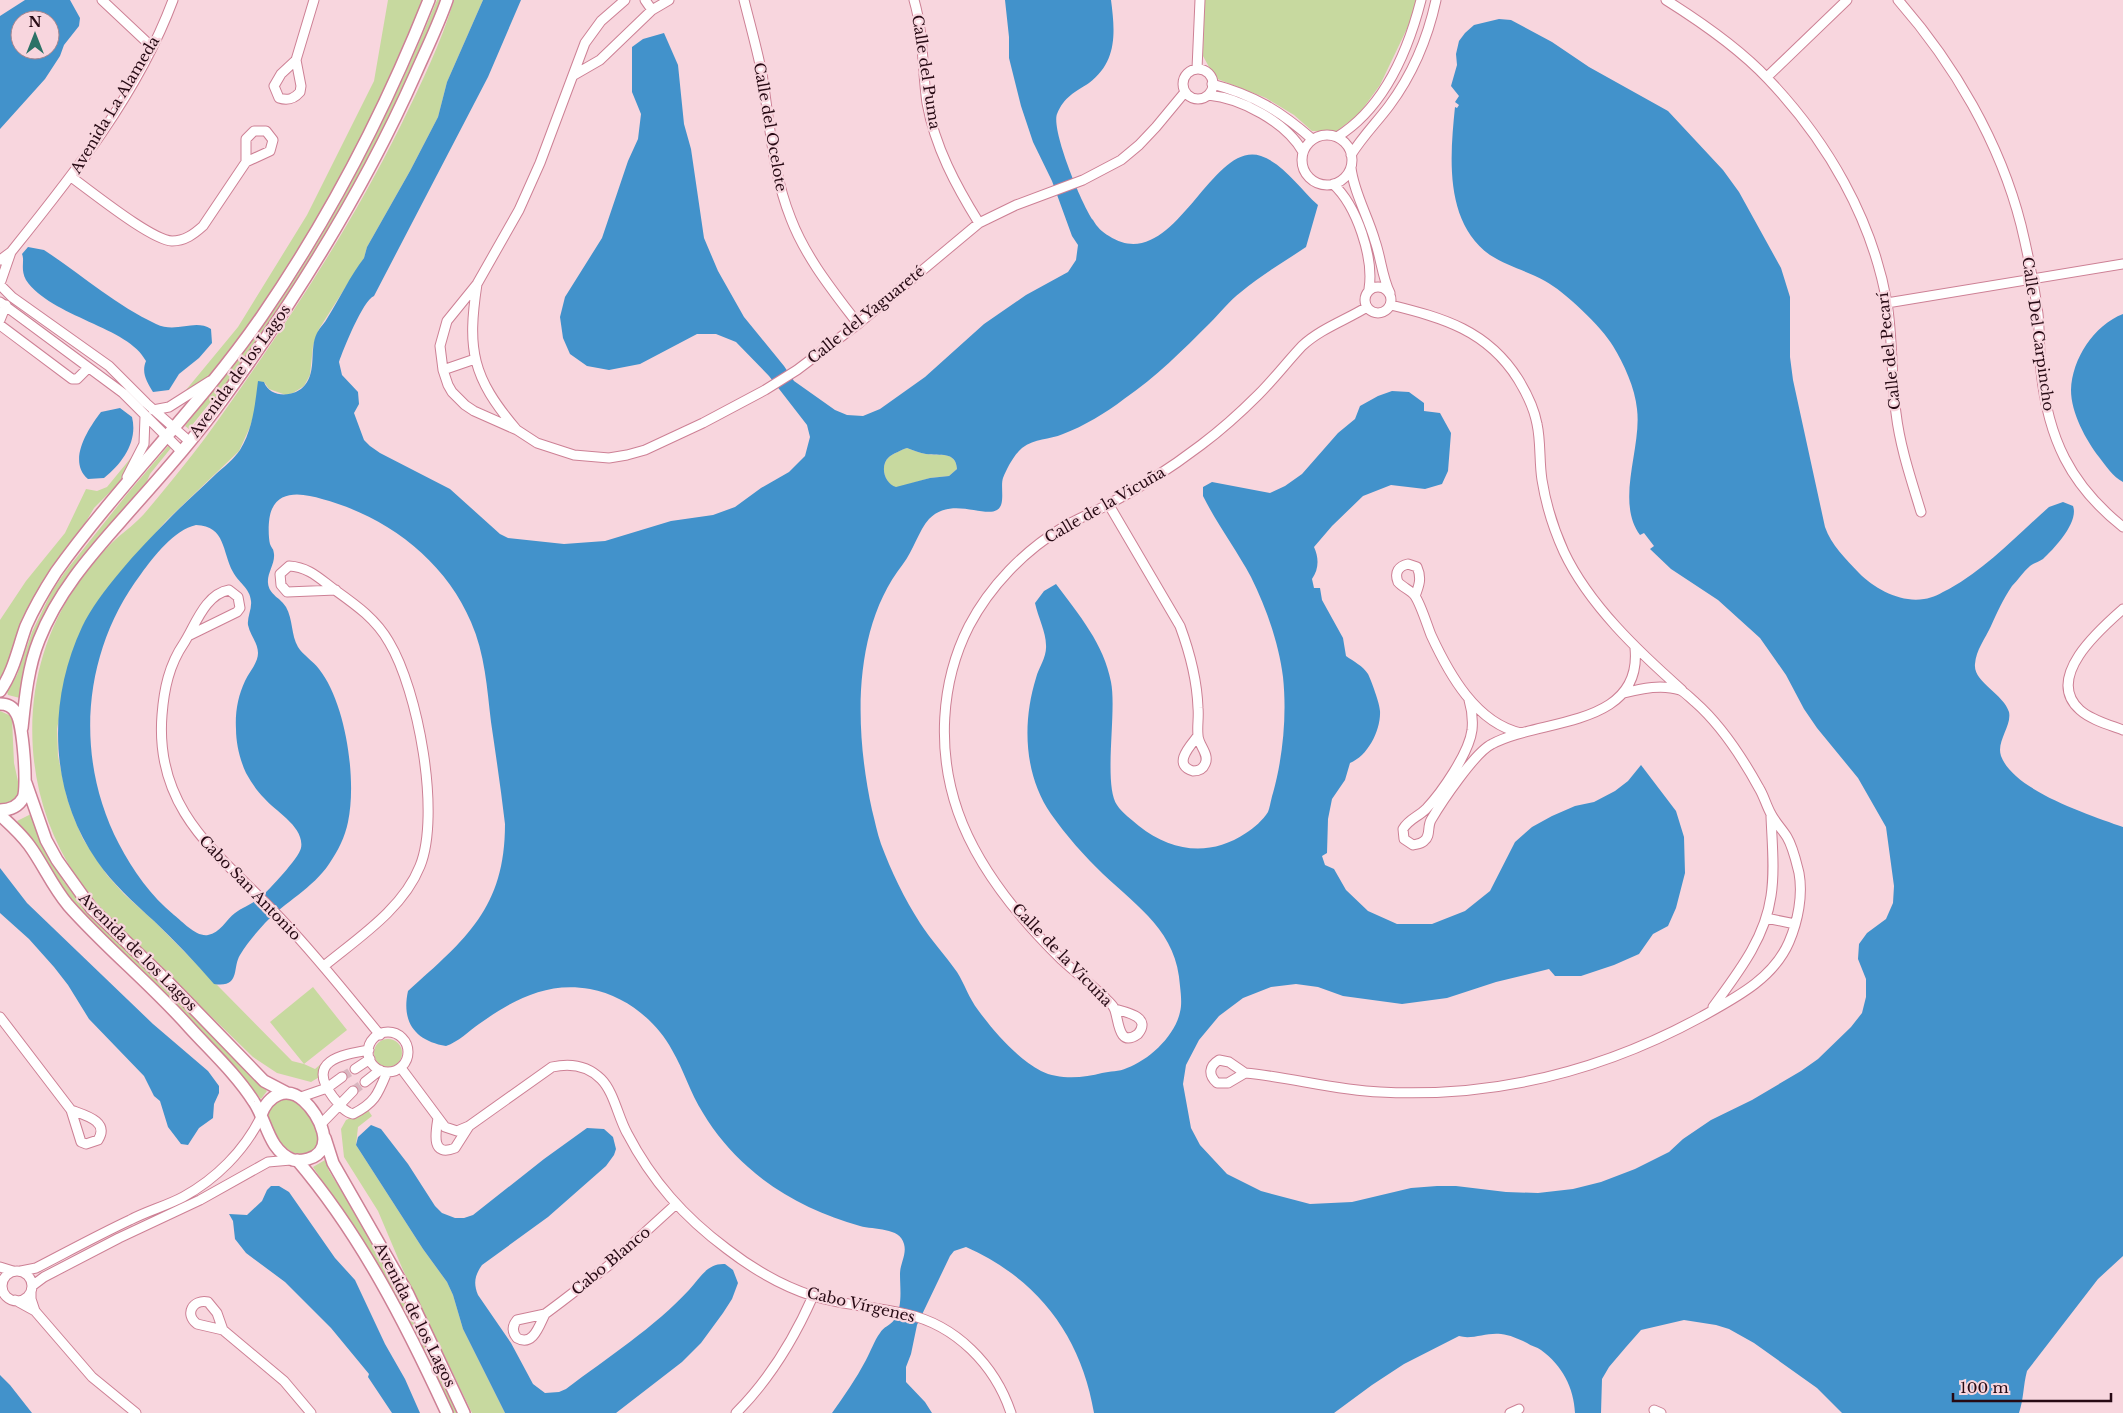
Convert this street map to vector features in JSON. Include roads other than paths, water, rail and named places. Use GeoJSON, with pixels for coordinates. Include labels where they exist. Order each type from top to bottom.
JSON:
{"type":"FeatureCollection","features":[{"type":"Feature","properties":{"kind":"street"},"geometry":{"type":"LineString","coordinates":[[102,0],[152,47]]}},
{"type":"Feature","properties":{"kind":"street","name":"Avenida La Alameda"},"geometry":{"type":"LineString","coordinates":[[0,260],[11,252],[71,177],[112,115],[152,47],[173,0]]}},
{"type":"Feature","properties":{"kind":"street"},"geometry":{"type":"LineString","coordinates":[[296,60],[314,0]]}},
{"type":"Feature","properties":{"kind":"street","name":"Avenida de los Lagos"},"geometry":{"type":"LineString","coordinates":[[0,691],[14,664],[26,626],[56,572],[120,491],[215,378],[262,316],[336,197],[382,109],[429,0]]}},
{"type":"Feature","properties":{"kind":"street","name":"Avenida de los Lagos"},"geometry":{"type":"LineString","coordinates":[[288,1092],[264,1081],[168,982],[92,909],[72,883],[46,840],[26,783],[22,728],[28,682],[36,649],[56,604],[72,579],[222,401],[321,255],[378,155],[398,115],[447,0]]}},
{"type":"Feature","properties":{"kind":"street","name":"Calle del Yaguareté"},"geometry":{"type":"LineString","coordinates":[[625,0],[601,21],[580,51],[574,75],[540,163],[518,210],[477,284],[447,321],[440,346],[443,370],[452,392],[465,405],[480,414],[517,430],[537,443],[574,455],[609,458],[645,450],[703,423],[765,390],[797,370],[858,324],[979,223],[1016,205],[1083,180],[1121,160],[1139,145],[1185,92]]}},
{"type":"Feature","properties":{"kind":"street"},"geometry":{"type":"LineString","coordinates":[[645,0],[652,10]]}},
{"type":"Feature","properties":{"kind":"street"},"geometry":{"type":"LineString","coordinates":[[574,75],[600,60],[652,10],[669,0]]}},
{"type":"Feature","properties":{"kind":"street","name":"Calle del Ocelote"},"geometry":{"type":"LineString","coordinates":[[744,0],[762,73],[773,162],[783,199],[812,261],[858,324]]}},
{"type":"Feature","properties":{"kind":"street","name":"Calle del Puma"},"geometry":{"type":"LineString","coordinates":[[914,0],[923,42],[925,87],[932,125],[950,172],[979,223]]}},
{"type":"Feature","properties":{"kind":"street"},"geometry":{"type":"LineString","coordinates":[[1197,69],[1200,0]]}},
{"type":"Feature","properties":{"kind":"street"},"geometry":{"type":"LineString","coordinates":[[1337,137],[1363,117],[1387,84],[1405,51],[1421,0]]}},
{"type":"Feature","properties":{"kind":"street"},"geometry":{"type":"LineString","coordinates":[[1351,155],[1359,142],[1391,104],[1406,79],[1416,60],[1432,18],[1436,0]]}},
{"type":"Feature","properties":{"kind":"street","name":"Calle del Pecarí"},"geometry":{"type":"LineString","coordinates":[[1666,0],[1722,39],[1767,77],[1806,122],[1829,155],[1864,222],[1874,252],[1886,303],[1896,415],[1903,449],[1921,512]]}},
{"type":"Feature","properties":{"kind":"street"},"geometry":{"type":"LineString","coordinates":[[1767,77],[1848,0]]}},
{"type":"Feature","properties":{"kind":"street","name":"Calle Del Carpincho"},"geometry":{"type":"LineString","coordinates":[[1898,0],[1957,78],[1989,138],[2008,184],[2020,223],[2033,279],[2044,392],[2056,438],[2069,467],[2093,502],[2123,527]]}},
{"type":"Feature","properties":{"kind":"street"},"geometry":{"type":"LineString","coordinates":[[1197,69],[1206,71],[1212,79],[1212,84],[1208,94],[1204,97],[1193,98],[1185,92],[1183,84],[1185,75],[1197,69]]}},
{"type":"Feature","properties":{"kind":"street"},"geometry":{"type":"LineString","coordinates":[[1212,84],[1232,89],[1265,104],[1283,114],[1312,139]]}},
{"type":"Feature","properties":{"kind":"street"},"geometry":{"type":"LineString","coordinates":[[1208,94],[1230,99],[1263,115],[1289,132],[1303,152]]}},
{"type":"Feature","properties":{"kind":"street"},"geometry":{"type":"LineString","coordinates":[[1334,184],[1350,205],[1360,230],[1371,270],[1369,289],[1365,296],[1367,307],[1377,313],[1385,311],[1391,305],[1390,293],[1386,285],[1373,233],[1354,185],[1351,155],[1344,141],[1337,137],[1320,135],[1312,139],[1303,152],[1302,167],[1306,174],[1318,184],[1334,184],[1341,180],[1351,168]]}},
{"type":"Feature","properties":{"kind":"street"},"geometry":{"type":"LineString","coordinates":[[71,177],[161,239],[172,241],[194,234],[203,226],[246,162]]}},
{"type":"Feature","properties":{"kind":"street","name":"Avenida La Alameda"},"geometry":{"type":"LineString","coordinates":[[1,283],[11,252]]}},
{"type":"Feature","properties":{"kind":"street"},"geometry":{"type":"LineString","coordinates":[[1886,303],[2123,264]]}},
{"type":"Feature","properties":{"kind":"street"},"geometry":{"type":"LineString","coordinates":[[1,283],[12,297],[109,366],[153,410],[181,450]]}},
{"type":"Feature","properties":{"kind":"street","name":"Calle del Yaguareté"},"geometry":{"type":"LineString","coordinates":[[477,284],[472,334],[475,359],[488,391],[499,410],[517,430]]}},
{"type":"Feature","properties":{"kind":"street"},"geometry":{"type":"LineString","coordinates":[[1369,289],[1381,286],[1390,293]]}},
{"type":"Feature","properties":{"kind":"street"},"geometry":{"type":"LineString","coordinates":[[0,320],[3,303],[123,393],[145,417],[189,441]]}},
{"type":"Feature","properties":{"kind":"street"},"geometry":{"type":"LineString","coordinates":[[1245,1073],[1379,1092],[1451,1092],[1484,1090],[1566,1073],[1616,1057],[1660,1038],[1749,989],[1767,973],[1781,955],[1795,924],[1799,908],[1799,874],[1788,838],[1771,815],[1760,790],[1727,738],[1703,709],[1635,648],[1602,609],[1579,578],[1565,554],[1556,531],[1542,480],[1540,440],[1535,414],[1512,369],[1485,341],[1468,330],[1445,320],[1391,305]]}},
{"type":"Feature","properties":{"kind":"street","name":"Calle de la Vicuña"},"geometry":{"type":"LineString","coordinates":[[1115,1009],[1027,923],[979,856],[966,833],[950,785],[945,760],[944,732],[947,696],[957,654],[969,626],[982,604],[1018,562],[1038,544],[1063,527],[1109,505],[1202,444],[1257,396],[1303,345],[1367,307]]}},
{"type":"Feature","properties":{"kind":"street"},"geometry":{"type":"LineString","coordinates":[[0,325],[72,379],[76,379],[88,368]]}},
{"type":"Feature","properties":{"kind":"street"},"geometry":{"type":"LineString","coordinates":[[443,370],[475,359]]}},
{"type":"Feature","properties":{"kind":"street"},"geometry":{"type":"LineString","coordinates":[[153,410],[169,407],[215,378]]}},
{"type":"Feature","properties":{"kind":"street"},"geometry":{"type":"LineString","coordinates":[[120,491],[144,444],[145,417]]}},
{"type":"Feature","properties":{"kind":"street"},"geometry":{"type":"LineString","coordinates":[[1109,505],[1180,626],[1188,646],[1198,708],[1197,737]]}},
{"type":"Feature","properties":{"kind":"street"},"geometry":{"type":"LineString","coordinates":[[324,966],[390,909],[404,894],[420,867],[428,836],[426,780],[416,721],[404,675],[389,642],[364,610],[310,571],[289,566],[280,574],[281,584],[287,592],[336,590]]}},
{"type":"Feature","properties":{"kind":"street","name":"Cabo San Antonio"},"geometry":{"type":"LineString","coordinates":[[188,636],[237,612],[240,608],[238,597],[229,590],[217,594],[209,602],[176,655],[168,674],[161,722],[166,766],[181,809],[202,840],[283,920],[324,966],[380,1035]]}},
{"type":"Feature","properties":{"kind":"street"},"geometry":{"type":"LineString","coordinates":[[1415,596],[1442,658],[1469,700],[1494,722],[1513,731],[1524,733]]}},
{"type":"Feature","properties":{"kind":"street"},"geometry":{"type":"LineString","coordinates":[[2123,609],[2108,622],[2084,650],[2071,667],[2068,679],[2072,699],[2082,712],[2123,730]]}},
{"type":"Feature","properties":{"kind":"street"},"geometry":{"type":"LineString","coordinates":[[1429,823],[1474,759],[1486,747],[1494,742],[1587,715],[1613,702],[1624,693],[1634,672],[1635,648]]}},
{"type":"Feature","properties":{"kind":"street"},"geometry":{"type":"LineString","coordinates":[[1624,693],[1649,688],[1682,690]]}},
{"type":"Feature","properties":{"kind":"street"},"geometry":{"type":"LineString","coordinates":[[1418,816],[1427,818],[1429,832],[1423,842],[1413,844],[1404,839],[1403,828],[1410,819],[1418,816],[1426,809],[1461,759],[1470,739],[1472,719],[1469,700]]}},
{"type":"Feature","properties":{"kind":"street"},"geometry":{"type":"LineString","coordinates":[[0,704],[5,704],[15,711],[22,728]]}},
{"type":"Feature","properties":{"kind":"street"},"geometry":{"type":"LineString","coordinates":[[1470,739],[1478,745],[1486,747]]}},
{"type":"Feature","properties":{"kind":"street"},"geometry":{"type":"LineString","coordinates":[[0,810],[10,809],[18,804],[24,797],[26,783]]}},
{"type":"Feature","properties":{"kind":"street","name":"Avenida de los Lagos"},"geometry":{"type":"LineString","coordinates":[[0,815],[28,844],[64,900],[95,934],[184,1021],[244,1088],[261,1116]]}},
{"type":"Feature","properties":{"kind":"street"},"geometry":{"type":"LineString","coordinates":[[1710,1012],[1739,972],[1755,945],[1766,918],[1771,897],[1773,873],[1771,815]]}},
{"type":"Feature","properties":{"kind":"street"},"geometry":{"type":"LineString","coordinates":[[1766,918],[1795,924]]}},
{"type":"Feature","properties":{"kind":"street"},"geometry":{"type":"LineString","coordinates":[[0,1017],[72,1110]]}},
{"type":"Feature","properties":{"kind":"street"},"geometry":{"type":"LineString","coordinates":[[355,1069],[369,1055],[370,1044],[380,1035],[392,1033],[403,1039],[408,1051],[408,1057],[401,1068],[384,1071],[365,1082]]}},
{"type":"Feature","properties":{"kind":"street"},"geometry":{"type":"LineString","coordinates":[[347,1053],[369,1055],[384,1071],[376,1097],[366,1108],[353,1114],[347,1113],[340,1105],[327,1088],[323,1075],[326,1064],[335,1057],[347,1053]]}},
{"type":"Feature","properties":{"kind":"street","name":"Cabo Vírgenes"},"geometry":{"type":"LineString","coordinates":[[469,1126],[552,1067],[564,1065],[586,1069],[602,1080],[638,1153],[675,1205],[692,1222],[741,1260],[765,1274],[813,1296],[927,1320],[944,1328],[976,1354],[988,1368],[999,1386],[1011,1413]]}},
{"type":"Feature","properties":{"kind":"street"},"geometry":{"type":"LineString","coordinates":[[401,1068],[445,1127],[457,1131],[469,1126]]}},
{"type":"Feature","properties":{"kind":"street"},"geometry":{"type":"LineString","coordinates":[[300,1097],[327,1088],[342,1077]]}},
{"type":"Feature","properties":{"kind":"street"},"geometry":{"type":"LineString","coordinates":[[321,1124],[353,1091]]}},
{"type":"Feature","properties":{"kind":"street"},"geometry":{"type":"LineString","coordinates":[[2,1286],[5,1277],[17,1271],[36,1268],[131,1219],[182,1198],[196,1189],[237,1154],[252,1135],[268,1100],[277,1094],[288,1092],[300,1097],[309,1105],[321,1124],[325,1138],[319,1153],[313,1157],[295,1160],[280,1159],[268,1162],[200,1200],[119,1238],[44,1277],[24,1299],[14,1300]]}},
{"type":"Feature","properties":{"kind":"street"},"geometry":{"type":"LineString","coordinates":[[261,1116],[276,1147],[295,1160]]}},
{"type":"Feature","properties":{"kind":"street"},"geometry":{"type":"LineString","coordinates":[[438,1118],[436,1142],[438,1146],[446,1150],[455,1148],[469,1126]]}},
{"type":"Feature","properties":{"kind":"street","name":"Avenida de los Lagos"},"geometry":{"type":"LineString","coordinates":[[325,1138],[333,1163],[405,1288],[464,1413]]}},
{"type":"Feature","properties":{"kind":"street","name":"Avenida de los Lagos"},"geometry":{"type":"LineString","coordinates":[[295,1160],[335,1207],[366,1258],[418,1350],[447,1413]]}},
{"type":"Feature","properties":{"kind":"street","name":"Cabo Blanco"},"geometry":{"type":"LineString","coordinates":[[545,1314],[608,1266],[675,1205]]}},
{"type":"Feature","properties":{"kind":"street"},"geometry":{"type":"LineString","coordinates":[[0,1267],[17,1271],[29,1277],[32,1289],[31,1299],[35,1311]]}},
{"type":"Feature","properties":{"kind":"street"},"geometry":{"type":"LineString","coordinates":[[0,1272],[6,1296],[35,1311],[92,1377],[136,1413]]}},
{"type":"Feature","properties":{"kind":"street"},"geometry":{"type":"LineString","coordinates":[[736,1413],[757,1390],[780,1359],[799,1326],[813,1296]]}},
{"type":"Feature","properties":{"kind":"street"},"geometry":{"type":"LineString","coordinates":[[223,1330],[284,1381],[311,1413]]}},
{"type":"Feature","properties":{"kind":"street"},"geometry":{"type":"LineString","coordinates":[[1510,1413],[1519,1409]]}},
{"type":"Feature","properties":{"kind":"water"},"geometry":{"type":"Polygon","coordinates":[[[25,0],[70,0],[80,18],[79,26],[64,45],[60,56],[60,10],[10,10],[10,60],[57,60],[45,79],[0,129],[0,16],[25,0]]]}},
{"type":"Feature","properties":{"kind":"water"},"geometry":{"type":"Polygon","coordinates":[[[483,0],[521,0],[488,77],[374,296],[364,306],[359,315],[339,362],[342,375],[358,392],[359,404],[354,413],[364,440],[380,453],[450,489],[500,534],[508,538],[564,544],[605,541],[671,521],[713,515],[735,507],[761,488],[789,472],[805,456],[810,437],[807,425],[769,376],[736,342],[716,334],[697,334],[640,364],[609,370],[587,366],[570,354],[563,338],[560,317],[565,297],[602,238],[628,161],[638,139],[641,114],[632,92],[632,47],[643,39],[664,33],[678,65],[684,124],[691,149],[704,238],[718,271],[744,317],[794,381],[835,410],[847,415],[863,416],[880,409],[925,377],[984,324],[1026,295],[1068,272],[1076,260],[1078,245],[1072,236],[1052,181],[1033,142],[1021,106],[1009,58],[1005,0],[1111,0],[1113,34],[1110,55],[1098,74],[1063,103],[1057,114],[1056,123],[1063,151],[1088,212],[1100,229],[1109,236],[1132,244],[1153,239],[1172,225],[1225,167],[1242,156],[1261,156],[1277,165],[1318,205],[1306,247],[1265,274],[1237,296],[1147,382],[1087,423],[1058,436],[1032,442],[1022,448],[1016,454],[1003,478],[1000,508],[991,512],[957,508],[947,509],[938,512],[929,519],[907,559],[886,590],[874,619],[866,650],[862,682],[861,715],[862,748],[866,780],[877,831],[885,854],[914,914],[957,972],[972,1001],[985,1019],[999,1036],[1023,1059],[1048,1074],[1063,1077],[1080,1077],[1121,1070],[1135,1064],[1160,1046],[1173,1030],[1177,1021],[1181,1003],[1177,967],[1172,950],[1154,922],[1096,867],[1062,829],[1042,799],[1035,783],[1028,748],[1027,731],[1032,695],[1037,674],[1043,662],[1046,645],[1045,635],[1035,603],[1044,591],[1056,584],[1090,630],[1103,655],[1108,668],[1112,695],[1111,781],[1113,795],[1119,808],[1130,819],[1152,835],[1178,846],[1205,848],[1219,846],[1232,841],[1255,826],[1264,818],[1269,810],[1283,736],[1285,706],[1283,677],[1275,639],[1262,601],[1251,577],[1203,496],[1203,487],[1212,482],[1270,493],[1285,486],[1302,474],[1338,433],[1355,419],[1360,406],[1392,391],[1409,392],[1424,403],[1424,411],[1440,413],[1451,433],[1448,471],[1442,484],[1425,489],[1391,485],[1363,496],[1332,526],[1314,547],[1318,563],[1312,579],[1314,588],[1320,588],[1322,600],[1343,638],[1346,656],[1361,666],[1368,674],[1380,711],[1376,734],[1362,755],[1350,763],[1345,780],[1332,799],[1328,819],[1327,853],[1322,856],[1325,865],[1334,869],[1346,890],[1368,911],[1397,924],[1432,924],[1465,911],[1490,891],[1515,842],[1532,827],[1575,806],[1594,802],[1615,791],[1628,781],[1641,765],[1676,811],[1684,837],[1685,873],[1676,908],[1668,926],[1653,934],[1639,954],[1581,976],[1555,976],[1549,969],[1496,982],[1447,998],[1402,1004],[1343,996],[1318,987],[1296,984],[1271,987],[1243,998],[1219,1016],[1199,1040],[1186,1065],[1183,1084],[1191,1128],[1200,1145],[1227,1174],[1261,1191],[1310,1204],[1352,1202],[1411,1188],[1437,1186],[1538,1193],[1573,1189],[1601,1182],[1635,1169],[1669,1152],[1683,1139],[1711,1120],[1752,1100],[1801,1071],[1818,1059],[1851,1027],[1862,1013],[1866,997],[1866,979],[1858,959],[1859,944],[1867,933],[1886,919],[1893,903],[1894,886],[1886,827],[1858,778],[1817,728],[1804,709],[1786,675],[1760,638],[1718,600],[1671,569],[1650,549],[1654,546],[1644,533],[1640,535],[1633,521],[1629,490],[1638,424],[1636,401],[1625,368],[1608,338],[1582,310],[1553,286],[1490,255],[1475,241],[1464,225],[1457,207],[1453,187],[1452,146],[1455,107],[1457,108],[1459,105],[1455,102],[1459,96],[1451,86],[1457,65],[1456,54],[1459,41],[1474,25],[1499,19],[1511,20],[1552,42],[1589,67],[1668,111],[1723,170],[1739,192],[1781,268],[1790,297],[1790,357],[1793,380],[1825,527],[1835,546],[1865,579],[1889,594],[1898,597],[1915,600],[1931,598],[1963,581],[1976,571],[2049,507],[2063,502],[2073,506],[2073,519],[2059,542],[2043,559],[2027,568],[2012,586],[1979,649],[1975,664],[1979,677],[2001,699],[2009,712],[2008,723],[2000,750],[2001,756],[2009,769],[2021,780],[2054,800],[2123,827],[2123,1256],[2098,1279],[2027,1371],[2019,1413],[1842,1413],[1817,1388],[1754,1343],[1729,1329],[1684,1320],[1641,1330],[1609,1367],[1602,1379],[1601,1413],[1575,1413],[1569,1386],[1561,1370],[1548,1356],[1539,1349],[1518,1339],[1508,1335],[1496,1334],[1469,1337],[1459,1336],[1404,1364],[1334,1413],[1094,1413],[1088,1385],[1079,1359],[1067,1335],[1052,1313],[1035,1293],[1015,1276],[992,1260],[966,1247],[954,1251],[950,1256],[917,1325],[911,1354],[906,1367],[906,1382],[925,1402],[932,1413],[832,1413],[858,1374],[878,1336],[883,1329],[893,1322],[897,1315],[900,1298],[900,1270],[905,1248],[902,1239],[886,1230],[860,1226],[815,1210],[773,1187],[748,1167],[723,1141],[698,1105],[680,1065],[665,1039],[638,1010],[615,997],[603,992],[574,987],[545,990],[531,994],[505,1007],[446,1046],[426,1040],[413,1029],[407,1012],[408,991],[448,955],[478,920],[490,900],[498,878],[503,853],[505,824],[487,684],[476,634],[471,622],[460,600],[446,579],[429,560],[411,544],[369,517],[346,507],[308,496],[294,495],[281,498],[272,509],[269,532],[274,558],[268,583],[271,591],[284,604],[288,612],[298,647],[319,669],[336,701],[347,742],[350,764],[351,785],[348,822],[338,849],[322,873],[307,888],[273,915],[255,934],[240,955],[232,980],[228,983],[214,984],[110,877],[97,861],[81,834],[69,806],[58,746],[63,686],[71,656],[82,627],[109,585],[156,532],[232,460],[240,450],[251,425],[258,381],[264,382],[267,388],[277,394],[290,394],[301,389],[309,379],[313,345],[317,333],[364,258],[367,247],[438,117],[447,82],[483,0]],[[907,448],[889,457],[884,465],[886,479],[896,487],[930,478],[949,476],[957,469],[954,459],[950,457],[924,454],[907,448]],[[196,525],[180,532],[165,545],[152,559],[121,604],[106,637],[96,671],[91,706],[91,741],[95,776],[105,811],[130,864],[150,891],[166,908],[194,931],[199,934],[208,935],[216,932],[235,913],[260,898],[270,888],[299,853],[301,840],[294,826],[257,789],[246,773],[242,763],[237,740],[237,710],[243,687],[258,657],[257,646],[248,625],[251,604],[250,596],[233,572],[218,535],[206,526],[196,525]]]}},
{"type":"Feature","properties":{"kind":"water"},"geometry":{"type":"Polygon","coordinates":[[[28,247],[44,250],[112,299],[156,324],[164,327],[198,325],[211,329],[212,343],[199,358],[179,374],[169,390],[153,392],[144,373],[146,361],[137,349],[124,339],[53,303],[38,293],[26,280],[23,272],[22,254],[28,247]]]}},
{"type":"Feature","properties":{"kind":"water"},"geometry":{"type":"Polygon","coordinates":[[[2123,314],[2123,482],[2107,468],[2084,434],[2076,417],[2071,390],[2075,367],[2086,344],[2103,326],[2123,314]]]}},
{"type":"Feature","properties":{"kind":"water"},"geometry":{"type":"Polygon","coordinates":[[[120,408],[132,417],[133,435],[131,443],[117,466],[104,478],[88,479],[82,472],[79,463],[79,454],[86,436],[101,412],[120,408]]]}},
{"type":"Feature","properties":{"kind":"water"},"geometry":{"type":"Polygon","coordinates":[[[0,868],[27,903],[153,1024],[208,1071],[219,1086],[219,1093],[214,1104],[213,1118],[199,1128],[188,1145],[181,1144],[168,1127],[160,1101],[154,1096],[144,1076],[89,1019],[68,985],[54,967],[29,939],[0,913],[0,868]]]}},
{"type":"Feature","properties":{"kind":"water"},"geometry":{"type":"Polygon","coordinates":[[[371,1125],[381,1129],[408,1164],[435,1206],[442,1213],[455,1218],[473,1215],[587,1128],[604,1129],[613,1137],[616,1149],[606,1166],[548,1217],[482,1265],[476,1276],[475,1283],[478,1295],[511,1343],[533,1384],[545,1393],[559,1392],[566,1389],[630,1342],[676,1304],[704,1272],[713,1266],[725,1264],[733,1270],[738,1283],[732,1299],[701,1343],[682,1362],[616,1413],[505,1413],[463,1329],[447,1282],[423,1249],[356,1145],[358,1137],[371,1125]]]}},
{"type":"Feature","properties":{"kind":"water"},"geometry":{"type":"Polygon","coordinates":[[[271,1186],[279,1186],[289,1192],[335,1258],[355,1280],[420,1413],[392,1413],[368,1377],[369,1374],[331,1328],[285,1282],[246,1253],[235,1239],[233,1221],[229,1214],[247,1215],[262,1201],[271,1186]]]}},
{"type":"Feature","properties":{"kind":"water"},"geometry":{"type":"Polygon","coordinates":[[[0,1375],[10,1385],[32,1413],[0,1413],[0,1375]]]}},
{"type":"Feature","properties":{"kind":"tunnel"},"geometry":{"type":"LineString","coordinates":[[342,1077],[355,1069]]}},
{"type":"Feature","properties":{"kind":"tunnel"},"geometry":{"type":"LineString","coordinates":[[353,1091],[365,1082]]}}]}
